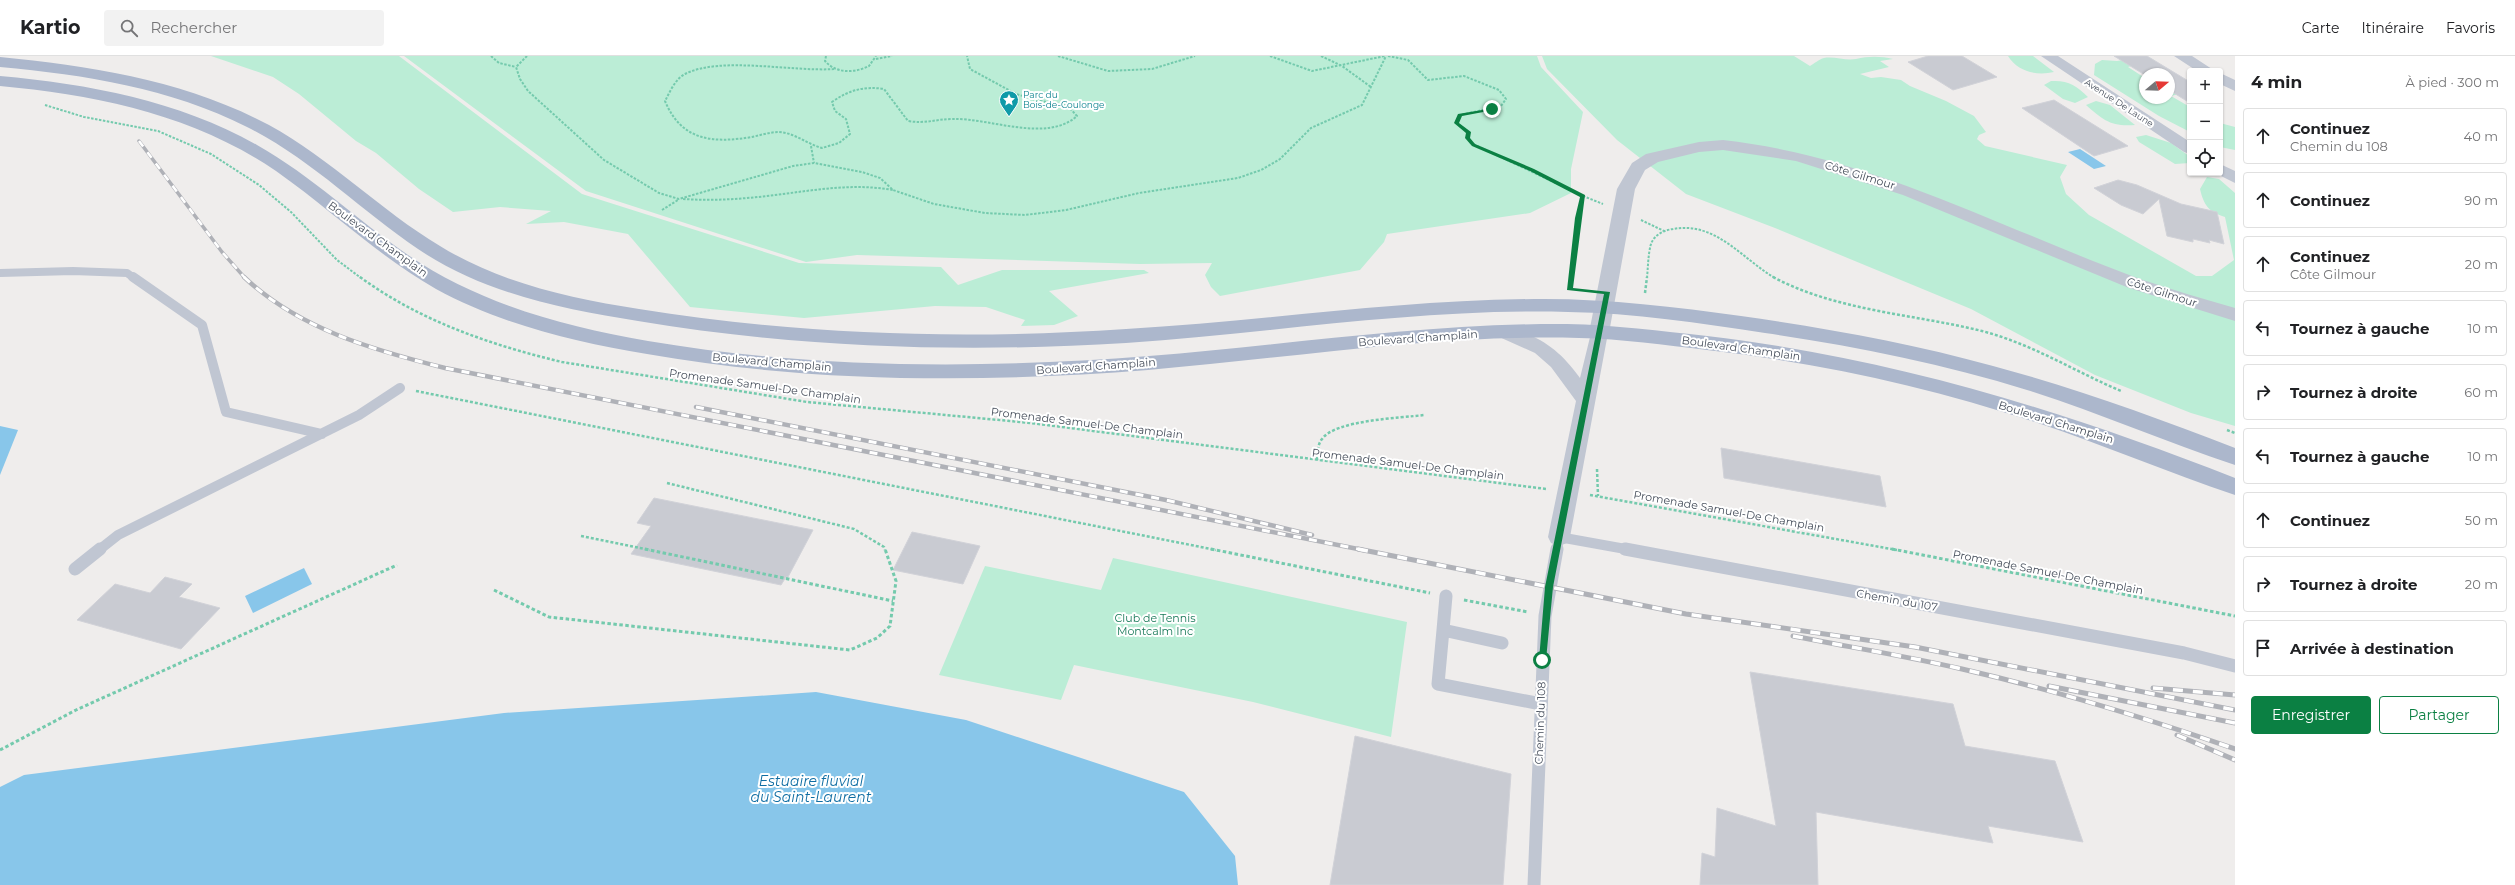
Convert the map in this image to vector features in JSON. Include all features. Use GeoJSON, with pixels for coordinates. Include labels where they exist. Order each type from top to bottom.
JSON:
{"type":"FeatureCollection","features":[{"type":"Feature","properties":{"kind":"main road","name":"Boulevard Champlain"},"geometry":{"type":"LineString","coordinates":[[0,62],[88,70],[171,90],[218,108],[263,128],[294,148],[430,248],[460,266],[531,292],[643,316],[779,334],[937,342],[1012,341],[1131,336],[1478,306],[1606,299],[1883,346],[1963,364],[2112,410],[2235,457]]}},
{"type":"Feature","properties":{"kind":"main road","name":"Boulevard Champlain"},"geometry":{"type":"LineString","coordinates":[[0,81],[46,85],[98,94],[138,104],[207,126],[259,152],[274,162],[409,264],[438,283],[471,299],[567,331],[638,346],[788,365],[868,370],[980,371],[1054,369],[1150,363],[1378,340],[1504,332],[1598,333],[1659,337],[1838,362],[1951,390],[2120,442],[2235,487]]}},
{"type":"Feature","properties":{"kind":"street","name":"Avenue De Laune"},"geometry":{"type":"LineString","coordinates":[[2048,56],[2187,147]]}},
{"type":"Feature","properties":{"kind":"street"},"geometry":{"type":"LineString","coordinates":[[2181,56],[2203,68]]}},
{"type":"Feature","properties":{"kind":"street"},"geometry":{"type":"LineString","coordinates":[[2223,80],[2235,86]]}},
{"type":"Feature","properties":{"kind":"street","name":"Côte Gilmour"},"geometry":{"type":"LineString","coordinates":[[1598,333],[1606,299],[1626,189],[1638,167],[1652,158],[1699,147],[1723,145],[1758,149],[1799,157],[1909,190],[2136,284],[2235,315]]}},
{"type":"Feature","properties":{"kind":"street"},"geometry":{"type":"LineString","coordinates":[[2223,171],[2235,178]]}},
{"type":"Feature","properties":{"kind":"street"},"geometry":{"type":"LineString","coordinates":[[1504,332],[1542,348],[1558,362],[1585,399]]}},
{"type":"Feature","properties":{"kind":"street"},"geometry":{"type":"LineString","coordinates":[[1559,537],[1598,333]]}},
{"type":"Feature","properties":{"kind":"lane"},"geometry":{"type":"LineString","coordinates":[[0,274],[73,271],[127,273],[202,325],[226,412],[322,434]]}},
{"type":"Feature","properties":{"kind":"lane"},"geometry":{"type":"LineString","coordinates":[[75,569],[118,535],[359,415],[400,388]]}},
{"type":"Feature","properties":{"kind":"lane","name":"Chemin du 108"},"geometry":{"type":"LineString","coordinates":[[1534,885],[1545,616],[1559,537]]}},
{"type":"Feature","properties":{"kind":"lane","name":"Chemin du 107"},"geometry":{"type":"LineString","coordinates":[[1559,537],[2184,653],[2235,666]]}},
{"type":"Feature","properties":{"kind":"lane"},"geometry":{"type":"LineString","coordinates":[[1446,596],[1438,684],[1541,704]]}},
{"type":"Feature","properties":{"kind":"lane"},"geometry":{"type":"LineString","coordinates":[[1443,630],[1502,642]]}},
{"type":"Feature","properties":{"kind":"path"},"geometry":{"type":"LineString","coordinates":[[491,56],[499,63],[516,67]]}},
{"type":"Feature","properties":{"kind":"path"},"geometry":{"type":"LineString","coordinates":[[516,67],[527,56]]}},
{"type":"Feature","properties":{"kind":"path"},"geometry":{"type":"LineString","coordinates":[[821,56],[826,57],[826,64],[834,69]]}},
{"type":"Feature","properties":{"kind":"path"},"geometry":{"type":"LineString","coordinates":[[892,56],[876,58],[870,65],[859,70],[834,69],[816,72],[744,64],[712,64],[683,74],[665,101],[669,113],[680,125],[706,139],[784,132],[812,146],[829,147],[841,142],[850,134],[846,119],[835,111],[832,102],[846,92],[859,88],[884,89],[897,109],[908,121],[924,124],[953,119],[1044,129],[1067,124],[1077,116],[1067,105],[1040,103],[1003,91],[970,69],[967,56]]}},
{"type":"Feature","properties":{"kind":"path"},"geometry":{"type":"LineString","coordinates":[[1058,56],[1108,71],[1152,69],[1195,56]]}},
{"type":"Feature","properties":{"kind":"path"},"geometry":{"type":"LineString","coordinates":[[1174,62],[1176,56]]}},
{"type":"Feature","properties":{"kind":"path"},"geometry":{"type":"LineString","coordinates":[[1270,56],[1312,72],[1386,56],[1408,60],[1428,80],[1464,76],[1499,90],[1506,99],[1501,106],[1460,115],[1456,123],[1469,133],[1468,138],[1474,145],[1563,185],[1583,196],[1578,218],[1570,290],[1606,299],[1645,294]]}},
{"type":"Feature","properties":{"kind":"path"},"geometry":{"type":"LineString","coordinates":[[1321,56],[1342,66],[1371,87]]}},
{"type":"Feature","properties":{"kind":"path"},"geometry":{"type":"LineString","coordinates":[[516,67],[528,91],[570,127],[604,160],[642,181],[659,193],[679,199],[704,201],[740,199],[847,186],[880,187],[934,204],[958,209],[1025,215],[1066,210],[1139,193],[1238,178],[1261,170],[1280,159],[1311,128],[1362,105],[1386,56]]}},
{"type":"Feature","properties":{"kind":"path","name":"Promenade Samuel-De Champlain"},"geometry":{"type":"LineString","coordinates":[[44,104],[84,117],[158,130],[211,154],[243,173],[275,197],[331,255],[378,290],[422,314],[456,330],[524,353],[578,365],[807,402],[1031,423],[1567,492],[1839,539],[2235,616]]}},
{"type":"Feature","properties":{"kind":"path"},"geometry":{"type":"LineString","coordinates":[[812,146],[814,163]]}},
{"type":"Feature","properties":{"kind":"path"},"geometry":{"type":"LineString","coordinates":[[662,210],[679,199],[793,166],[814,163],[862,172],[880,178],[893,190]]}},
{"type":"Feature","properties":{"kind":"path"},"geometry":{"type":"LineString","coordinates":[[400,388],[1545,616]]}},
{"type":"Feature","properties":{"kind":"path"},"geometry":{"type":"LineString","coordinates":[[1317,460],[1319,444],[1324,436],[1336,430],[1369,422],[1424,415]]}},
{"type":"Feature","properties":{"kind":"path"},"geometry":{"type":"LineString","coordinates":[[494,590],[549,616],[850,650],[877,638],[890,626],[896,581],[884,547],[854,529],[667,483]]}},
{"type":"Feature","properties":{"kind":"path"},"geometry":{"type":"LineString","coordinates":[[581,536],[894,601]]}},
{"type":"Feature","properties":{"kind":"path"},"geometry":{"type":"LineString","coordinates":[[0,750],[76,710],[397,565]]}},
{"type":"Feature","properties":{"kind":"green space"},"geometry":{"type":"Polygon","coordinates":[[[211,56],[399,56],[582,194],[799,263],[941,267],[958,285],[1002,270],[1144,270],[1149,273],[1049,291],[1078,316],[1054,325],[1021,326],[1025,320],[986,307],[935,306],[804,318],[690,307],[628,234],[564,222],[526,224],[551,211],[500,207],[453,212],[419,189],[376,153],[356,141],[299,94],[273,77],[211,56]]]}},
{"type":"Feature","properties":{"kind":"green space","name":"Parc du Bois-de-Coulonge"},"geometry":{"type":"Polygon","coordinates":[[[404,56],[1537,56],[1541,67],[1583,112],[1571,169],[1571,193],[1530,213],[1387,234],[1384,242],[1360,270],[1220,296],[1211,287],[1205,275],[1212,263],[1140,264],[857,255],[806,262],[586,191],[404,56]]]}},
{"type":"Feature","properties":{"kind":"green space"},"geometry":{"type":"Polygon","coordinates":[[[1542,56],[1794,56],[1810,66],[1824,58],[1852,59],[1884,57],[1893,59],[1880,61],[1889,67],[1860,74],[1871,78],[1881,77],[1901,80],[1910,86],[1946,101],[1974,116],[1986,132],[1979,135],[1977,139],[1985,146],[2067,165],[2060,177],[2066,194],[2089,215],[2196,276],[2212,276],[2234,260],[2225,217],[2208,208],[2203,200],[2200,189],[2207,177],[2219,179],[2235,193],[2235,426],[2191,413],[2095,375],[1971,309],[1775,228],[1686,194],[1617,140],[1547,69],[1542,56]]]}},
{"type":"Feature","properties":{"kind":"green space"},"geometry":{"type":"Polygon","coordinates":[[[2008,56],[2033,56],[2054,72],[2028,72],[2017,66],[2008,56]]]}},
{"type":"Feature","properties":{"kind":"green space"},"geometry":{"type":"Polygon","coordinates":[[[2146,56],[2154,60],[2128,67],[2139,74],[2139,103],[2094,75],[2095,64],[2102,60],[2117,61],[2146,56]]]}},
{"type":"Feature","properties":{"kind":"green space"},"geometry":{"type":"Polygon","coordinates":[[[2051,81],[2067,82],[2080,89],[2088,97],[2075,103],[2063,99],[2044,85],[2051,81]]]}},
{"type":"Feature","properties":{"kind":"green space"},"geometry":{"type":"Polygon","coordinates":[[[2175,90],[2187,92],[2175,95],[2175,90]]]}},
{"type":"Feature","properties":{"kind":"green space"},"geometry":{"type":"Polygon","coordinates":[[[2175,98],[2187,105],[2187,130],[2140,104],[2175,104],[2175,98]]]}},
{"type":"Feature","properties":{"kind":"green space"},"geometry":{"type":"Polygon","coordinates":[[[2096,101],[2110,105],[2135,125],[2113,124],[2097,115],[2086,105],[2096,101]]]}},
{"type":"Feature","properties":{"kind":"green space"},"geometry":{"type":"Polygon","coordinates":[[[2223,124],[2235,127],[2235,150],[2223,148],[2223,124]]]}},
{"type":"Feature","properties":{"kind":"green space"},"geometry":{"type":"Polygon","coordinates":[[[2146,135],[2171,143],[2187,155],[2187,163],[2175,164],[2139,142],[2136,137],[2146,135]]]}},
{"type":"Feature","properties":{"kind":"green space","name":"Club de Tennis Montcalm Inc"},"geometry":{"type":"Polygon","coordinates":[[[1113,558],[1407,622],[1391,737],[1253,702],[1074,665],[1061,700],[939,675],[985,566],[1101,590],[1113,558]]]}},
{"type":"Feature","properties":{"kind":"water"},"geometry":{"type":"Polygon","coordinates":[[[2080,149],[2106,166],[2094,169],[2068,152],[2080,149]]]}},
{"type":"Feature","properties":{"kind":"water"},"geometry":{"type":"Polygon","coordinates":[[[0,426],[18,430],[0,475],[0,426]]]}},
{"type":"Feature","properties":{"kind":"water"},"geometry":{"type":"Polygon","coordinates":[[[304,568],[312,584],[253,613],[245,596],[304,568]]]}},
{"type":"Feature","properties":{"kind":"water","name":"Estuaire fluvial du Saint-Laurent"},"geometry":{"type":"Polygon","coordinates":[[[816,692],[966,720],[1184,792],[1235,856],[1238,885],[0,885],[0,787],[24,775],[504,713],[816,692]]]}},
{"type":"Feature","properties":{"kind":"building"},"geometry":{"type":"Polygon","coordinates":[[[1928,56],[1962,56],[1997,77],[1953,90],[1908,62],[1928,56]]]}},
{"type":"Feature","properties":{"kind":"building"},"geometry":{"type":"Polygon","coordinates":[[[2114,56],[2147,56],[2167,68],[2139,68],[2139,71],[2114,56]]]}},
{"type":"Feature","properties":{"kind":"building"},"geometry":{"type":"Polygon","coordinates":[[[2175,73],[2187,80],[2187,101],[2175,94],[2175,73]]]}},
{"type":"Feature","properties":{"kind":"building"},"geometry":{"type":"Polygon","coordinates":[[[2054,100],[2128,146],[2094,156],[2022,108],[2054,100]]]}},
{"type":"Feature","properties":{"kind":"building"},"geometry":{"type":"Polygon","coordinates":[[[2118,180],[2137,185],[2181,204],[2217,212],[2224,244],[2209,240],[2210,243],[2193,239],[2193,242],[2167,236],[2159,199],[2143,214],[2121,205],[2094,188],[2118,180]]]}},
{"type":"Feature","properties":{"kind":"building"},"geometry":{"type":"Polygon","coordinates":[[[1721,448],[1880,476],[1886,507],[1724,478],[1721,448]]]}},
{"type":"Feature","properties":{"kind":"building"},"geometry":{"type":"Polygon","coordinates":[[[654,498],[813,530],[788,577],[786,577],[781,585],[631,554],[651,526],[637,523],[654,498]]]}},
{"type":"Feature","properties":{"kind":"building"},"geometry":{"type":"Polygon","coordinates":[[[912,532],[980,546],[963,584],[893,570],[912,532]]]}},
{"type":"Feature","properties":{"kind":"building"},"geometry":{"type":"Polygon","coordinates":[[[165,577],[192,584],[179,597],[220,608],[181,649],[77,620],[115,584],[150,593],[165,577]]]}},
{"type":"Feature","properties":{"kind":"building"},"geometry":{"type":"Polygon","coordinates":[[[1750,672],[1953,704],[1965,746],[2055,761],[2083,842],[1988,826],[1993,843],[1816,812],[1818,885],[1700,885],[1702,853],[1715,857],[1717,808],[1776,826],[1750,672]]]}},
{"type":"Feature","properties":{"kind":"building"},"geometry":{"type":"Polygon","coordinates":[[[1355,736],[1511,774],[1503,885],[1330,885],[1355,736]]]}},
{"type":"Feature","properties":{"kind":"railway"},"geometry":{"type":"LineString","coordinates":[[139,141],[222,252],[244,277]]}},
{"type":"Feature","properties":{"kind":"railway"},"geometry":{"type":"LineString","coordinates":[[244,277],[265,295],[288,311],[313,324],[364,345],[391,354],[445,368],[1363,550]]}},
{"type":"Feature","properties":{"kind":"railway"},"geometry":{"type":"LineString","coordinates":[[696,407],[1166,500],[1312,535]]}},
{"type":"Feature","properties":{"kind":"railway"},"geometry":{"type":"LineString","coordinates":[[1358,549],[1686,614],[1915,647],[2235,710]]}},
{"type":"Feature","properties":{"kind":"railway"},"geometry":{"type":"LineString","coordinates":[[1793,636],[1941,664],[1996,677],[2065,695],[2168,726],[2235,749]]}},
{"type":"Feature","properties":{"kind":"railway"},"geometry":{"type":"LineString","coordinates":[[2049,686],[2235,723]]}},
{"type":"Feature","properties":{"kind":"railway"},"geometry":{"type":"LineString","coordinates":[[2153,688],[2235,695]]}},
{"type":"Feature","properties":{"kind":"railway"},"geometry":{"type":"LineString","coordinates":[[2177,735],[2235,760]]}},
{"type":"Feature","properties":{"kind":"place","name":"Parc du Bois-de-Coulonge"},"geometry":{"type":"Point","coordinates":[1009,117]}},
{"type":"Feature","properties":{"kind":"route"},"geometry":{"type":"LineString","coordinates":[[1492,109],[1460,115],[1456,123],[1469,133],[1469,142],[1474,145],[1532,170],[1583,196],[1578,218],[1570,290],[1608,292],[1598,333],[1549,587],[1545,616],[1542,660]]}}]}
